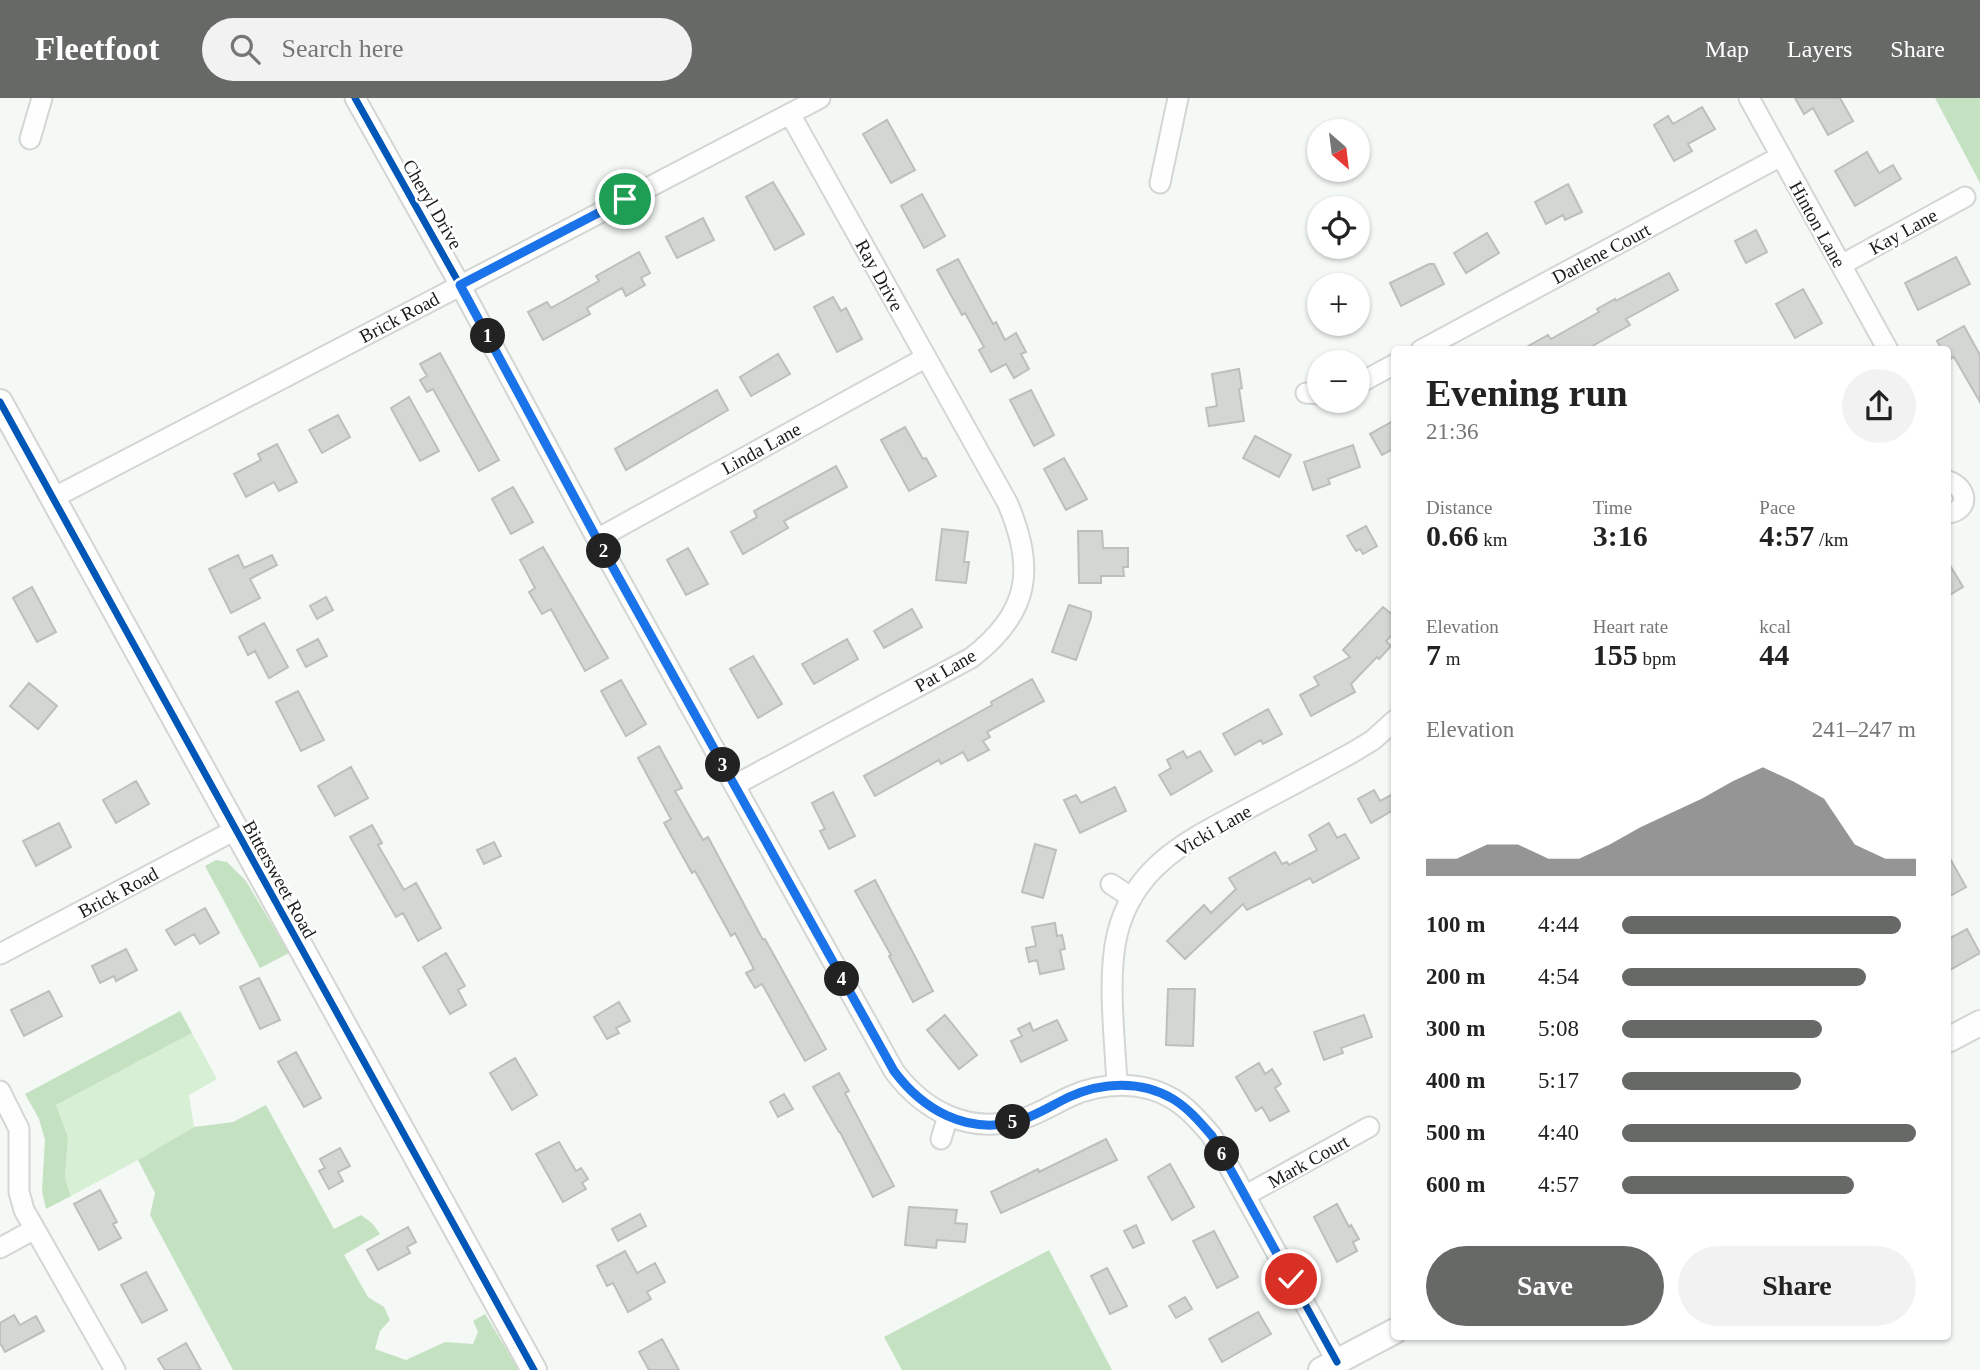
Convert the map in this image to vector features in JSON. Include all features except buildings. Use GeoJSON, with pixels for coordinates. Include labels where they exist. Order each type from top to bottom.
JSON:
{"type":"FeatureCollection","features":[{"type":"Feature","properties":{"kind":"street"},"geometry":{"type":"LineString","coordinates":[[30,139],[42,98]]}},
{"type":"Feature","properties":{"kind":"street","name":"Cheryl Drive"},"geometry":{"type":"LineString","coordinates":[[355,98],[597,539],[894,1071],[906,1087],[921,1101],[948,1116],[980,1124],[1017,1121],[1072,1096],[1117,1084],[1138,1086],[1174,1099],[1212,1136],[1246,1195],[1329,1366]]}},
{"type":"Feature","properties":{"kind":"street","name":"Brick Road"},"geometry":{"type":"LineString","coordinates":[[53,498],[820,98]]}},
{"type":"Feature","properties":{"kind":"street"},"geometry":{"type":"LineString","coordinates":[[1160,183],[1178,98]]}},
{"type":"Feature","properties":{"kind":"street","name":"Hinton Lane"},"geometry":{"type":"LineString","coordinates":[[1749,98],[1886,346]]}},
{"type":"Feature","properties":{"kind":"street","name":"Ray Drive"},"geometry":{"type":"LineString","coordinates":[[790,114],[970,436]]}},
{"type":"Feature","properties":{"kind":"street","name":"Darlene Court"},"geometry":{"type":"LineString","coordinates":[[1428,346],[1781,156]]}},
{"type":"Feature","properties":{"kind":"street","name":"Kay Lane"},"geometry":{"type":"LineString","coordinates":[[1841,265],[1965,197]]}},
{"type":"Feature","properties":{"kind":"street","name":"Linda Lane"},"geometry":{"type":"LineString","coordinates":[[597,539],[925,358]]}},
{"type":"Feature","properties":{"kind":"street"},"geometry":{"type":"LineString","coordinates":[[1370,378],[1391,366]]}},
{"type":"Feature","properties":{"kind":"street","name":"Bittersweet Road"},"geometry":{"type":"LineString","coordinates":[[0,402],[534,1370]]}},
{"type":"Feature","properties":{"kind":"street","name":"Pat Lane"},"geometry":{"type":"LineString","coordinates":[[735,785],[971,657],[988,645],[1010,617],[1021,590],[1024,574],[1021,536],[1007,502],[970,436]]}},
{"type":"Feature","properties":{"kind":"street"},"geometry":{"type":"LineString","coordinates":[[1951,482],[1961,489],[1964,496],[1960,509],[1951,513]]}},
{"type":"Feature","properties":{"kind":"street","name":"Vicki Lane"},"geometry":{"type":"LineString","coordinates":[[1117,1084],[1113,978],[1115,951],[1122,920],[1147,875],[1190,840],[1355,751],[1373,740],[1391,724]]}},
{"type":"Feature","properties":{"kind":"street","name":"Brick Road"},"geometry":{"type":"LineString","coordinates":[[0,954],[235,830]]}},
{"type":"Feature","properties":{"kind":"street"},"geometry":{"type":"LineString","coordinates":[[1111,884],[1132,898]]}},
{"type":"Feature","properties":{"kind":"street"},"geometry":{"type":"LineString","coordinates":[[1951,1038],[1980,1023]]}},
{"type":"Feature","properties":{"kind":"street"},"geometry":{"type":"LineString","coordinates":[[0,1091],[19,1129],[19,1192],[24,1210],[115,1370]]}},
{"type":"Feature","properties":{"kind":"street"},"geometry":{"type":"LineString","coordinates":[[940,1139],[948,1116]]}},
{"type":"Feature","properties":{"kind":"street","name":"Mark Court"},"geometry":{"type":"LineString","coordinates":[[1246,1195],[1369,1127]]}},
{"type":"Feature","properties":{"kind":"street"},"geometry":{"type":"LineString","coordinates":[[0,1248],[35,1229]]}},
{"type":"Feature","properties":{"kind":"street"},"geometry":{"type":"LineString","coordinates":[[1329,1366],[1391,1333]]}},
{"type":"Feature","properties":{"kind":"green space"},"geometry":{"type":"Polygon","coordinates":[[[1935,98],[1980,98],[1980,183],[1935,98]]]}},
{"type":"Feature","properties":{"kind":"green space"},"geometry":{"type":"Polygon","coordinates":[[[216,860],[227,862],[246,881],[289,953],[260,968],[205,866],[216,860]]]}},
{"type":"Feature","properties":{"kind":"green space"},"geometry":{"type":"Polygon","coordinates":[[[180,1011],[192,1033],[56,1105],[68,1137],[65,1178],[71,1196],[46,1209],[42,1191],[45,1140],[39,1119],[25,1094],[180,1011]]]}},
{"type":"Feature","properties":{"kind":"green space"},"geometry":{"type":"Polygon","coordinates":[[[192,1033],[217,1079],[189,1095],[194,1127],[71,1196],[65,1178],[68,1137],[56,1105],[192,1033]]]}},
{"type":"Feature","properties":{"kind":"green space"},"geometry":{"type":"Polygon","coordinates":[[[266,1105],[334,1229],[361,1215],[372,1223],[380,1234],[344,1255],[368,1297],[384,1307],[390,1320],[380,1331],[375,1349],[406,1360],[445,1342],[473,1344],[478,1332],[473,1321],[485,1314],[519,1370],[233,1370],[150,1215],[155,1193],[138,1160],[194,1127],[233,1122],[266,1105]]]}},
{"type":"Feature","properties":{"kind":"green space"},"geometry":{"type":"Polygon","coordinates":[[[1049,1250],[1112,1370],[902,1370],[884,1337],[1049,1250]]]}},
{"type":"Feature","properties":{"kind":"cycle path"},"geometry":{"type":"LineString","coordinates":[[355,98],[894,1071],[918,1097],[932,1107],[963,1121],[980,1124],[1022,1119],[1082,1092],[1108,1086],[1148,1089],[1178,1103],[1212,1136],[1337,1362]]}},
{"type":"Feature","properties":{"kind":"cycle path"},"geometry":{"type":"LineString","coordinates":[[0,402],[534,1370]]}},
{"type":"Feature","properties":{"kind":"route"},"geometry":{"type":"LineString","coordinates":[[625,199],[460,285],[597,539],[894,1071],[921,1101],[938,1112],[980,1124],[1017,1121],[1072,1096],[1117,1084],[1145,1088],[1174,1099],[1196,1117],[1212,1136],[1291,1279]]}}]}
